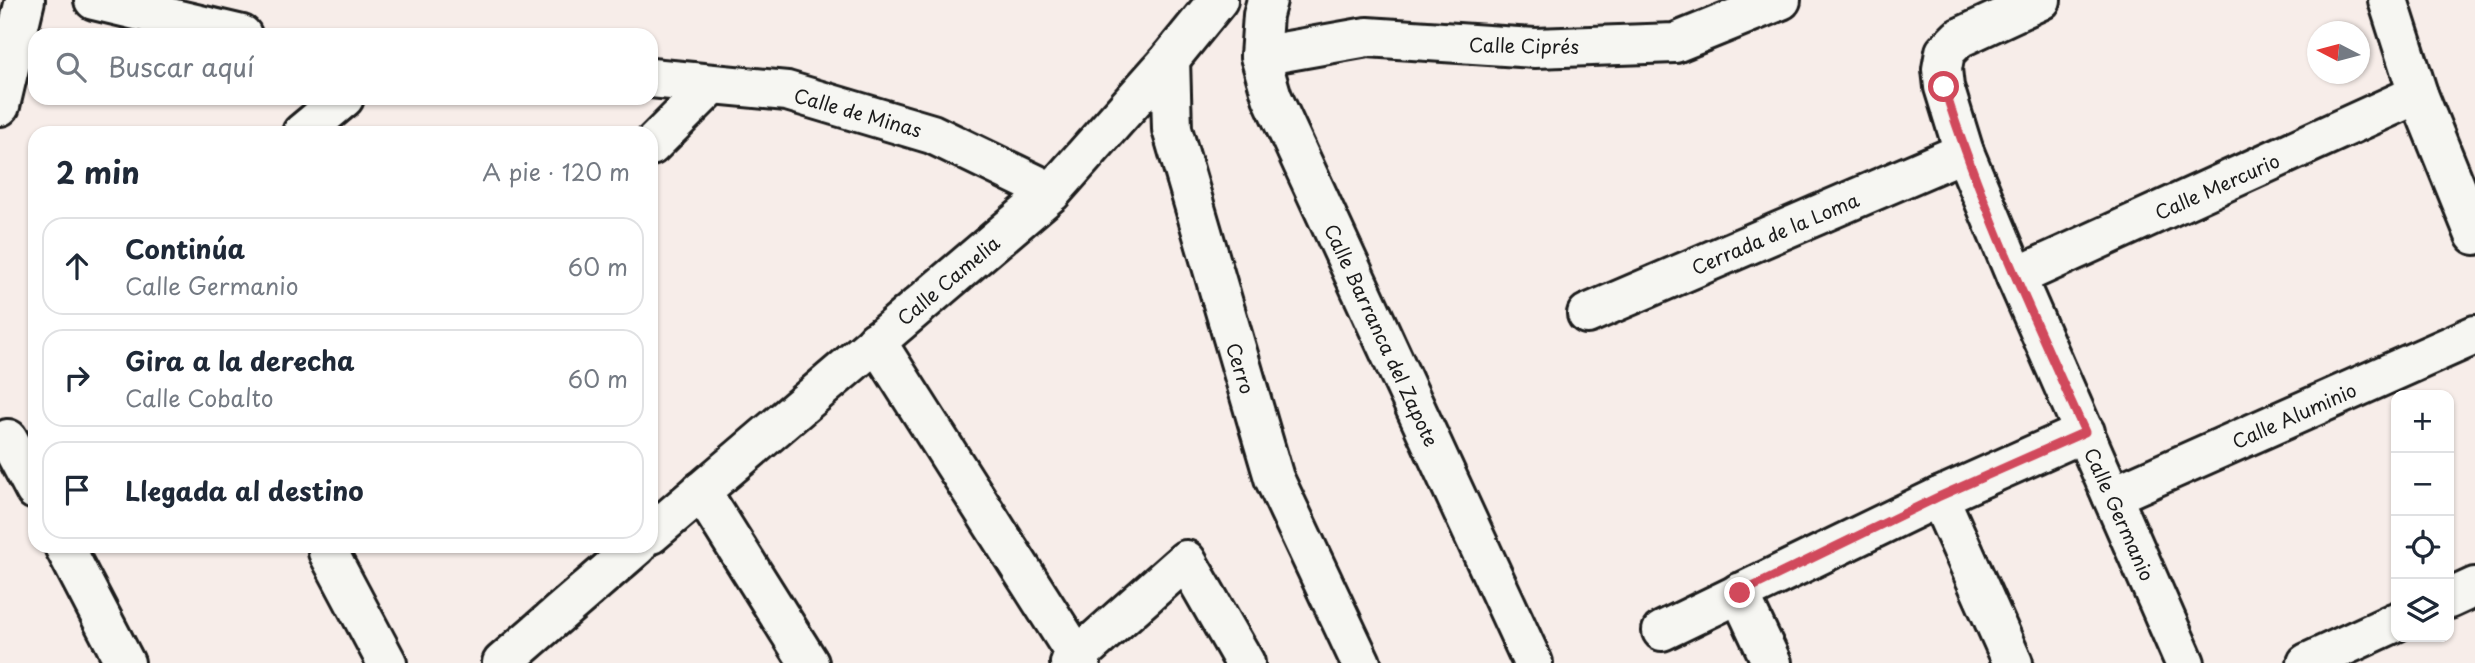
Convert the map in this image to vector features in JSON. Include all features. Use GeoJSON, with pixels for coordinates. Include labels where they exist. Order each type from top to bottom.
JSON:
{"type":"FeatureCollection","features":[{"type":"Feature","properties":{"kind":"street"},"geometry":{"type":"LineString","coordinates":[[0,106],[24,0]]}},
{"type":"Feature","properties":{"kind":"street"},"geometry":{"type":"LineString","coordinates":[[93,0],[212,28]]}},
{"type":"Feature","properties":{"kind":"street","name":"Calle Camelia"},"geometry":{"type":"LineString","coordinates":[[658,528],[1052,192],[1170,59],[1218,0]]}},
{"type":"Feature","properties":{"kind":"street","name":"Calle Barranca del Zapote"},"geometry":{"type":"LineString","coordinates":[[1267,0],[1263,15],[1260,56],[1272,97],[1533,663]]}},
{"type":"Feature","properties":{"kind":"street","name":"Calle Ciprés"},"geometry":{"type":"LineString","coordinates":[[1260,56],[1367,37],[1535,48],[1675,43],[1781,0]]}},
{"type":"Feature","properties":{"kind":"street","name":"Calle Germanio"},"geometry":{"type":"LineString","coordinates":[[2041,0],[1959,38],[1945,52],[1942,69],[1944,87],[1964,152],[2016,277],[2185,663]]}},
{"type":"Feature","properties":{"kind":"street"},"geometry":{"type":"LineString","coordinates":[[2388,0],[2418,94],[2475,235]]}},
{"type":"Feature","properties":{"kind":"street","name":"Cerro"},"geometry":{"type":"LineString","coordinates":[[1170,59],[1172,129],[1274,478],[1361,663]]}},
{"type":"Feature","properties":{"kind":"street","name":"Calle de Minas"},"geometry":{"type":"LineString","coordinates":[[658,79],[787,91],[932,134],[1052,192]]}},
{"type":"Feature","properties":{"kind":"street"},"geometry":{"type":"LineString","coordinates":[[658,139],[712,85]]}},
{"type":"Feature","properties":{"kind":"street","name":"Calle Mercurio"},"geometry":{"type":"LineString","coordinates":[[2016,277],[2418,94]]}},
{"type":"Feature","properties":{"kind":"street"},"geometry":{"type":"LineString","coordinates":[[310,126],[336,105]]}},
{"type":"Feature","properties":{"kind":"street","name":"Cerrada de la Loma"},"geometry":{"type":"LineString","coordinates":[[1587,314],[1964,152]]}},
{"type":"Feature","properties":{"kind":"street","name":"Calle Aluminio"},"geometry":{"type":"LineString","coordinates":[[2112,496],[2475,335]]}},
{"type":"Feature","properties":{"kind":"street"},"geometry":{"type":"LineString","coordinates":[[876,341],[1076,661],[1186,560],[1245,663]]}},
{"type":"Feature","properties":{"kind":"street"},"geometry":{"type":"LineString","coordinates":[[1662,631],[1938,497],[2085,432]]}},
{"type":"Feature","properties":{"kind":"street"},"geometry":{"type":"LineString","coordinates":[[14,440],[28,473]]}},
{"type":"Feature","properties":{"kind":"street"},"geometry":{"type":"LineString","coordinates":[[701,491],[809,663]]}},
{"type":"Feature","properties":{"kind":"street"},"geometry":{"type":"LineString","coordinates":[[1938,497],[2013,663]]}},
{"type":"Feature","properties":{"kind":"street"},"geometry":{"type":"LineString","coordinates":[[68,553],[125,663]]}},
{"type":"Feature","properties":{"kind":"street"},"geometry":{"type":"LineString","coordinates":[[329,553],[387,663]]}},
{"type":"Feature","properties":{"kind":"street"},"geometry":{"type":"LineString","coordinates":[[513,659],[629,553]]}},
{"type":"Feature","properties":{"kind":"street"},"geometry":{"type":"LineString","coordinates":[[2454,597],[2475,587]]}},
{"type":"Feature","properties":{"kind":"street"},"geometry":{"type":"LineString","coordinates":[[1740,593],[1772,663]]}},
{"type":"Feature","properties":{"kind":"street"},"geometry":{"type":"LineString","coordinates":[[2307,663],[2391,624]]}},
{"type":"Feature","properties":{"kind":"route"},"geometry":{"type":"LineString","coordinates":[[1740,593],[1938,497],[2085,432],[1964,152],[1944,87]]}}]}
